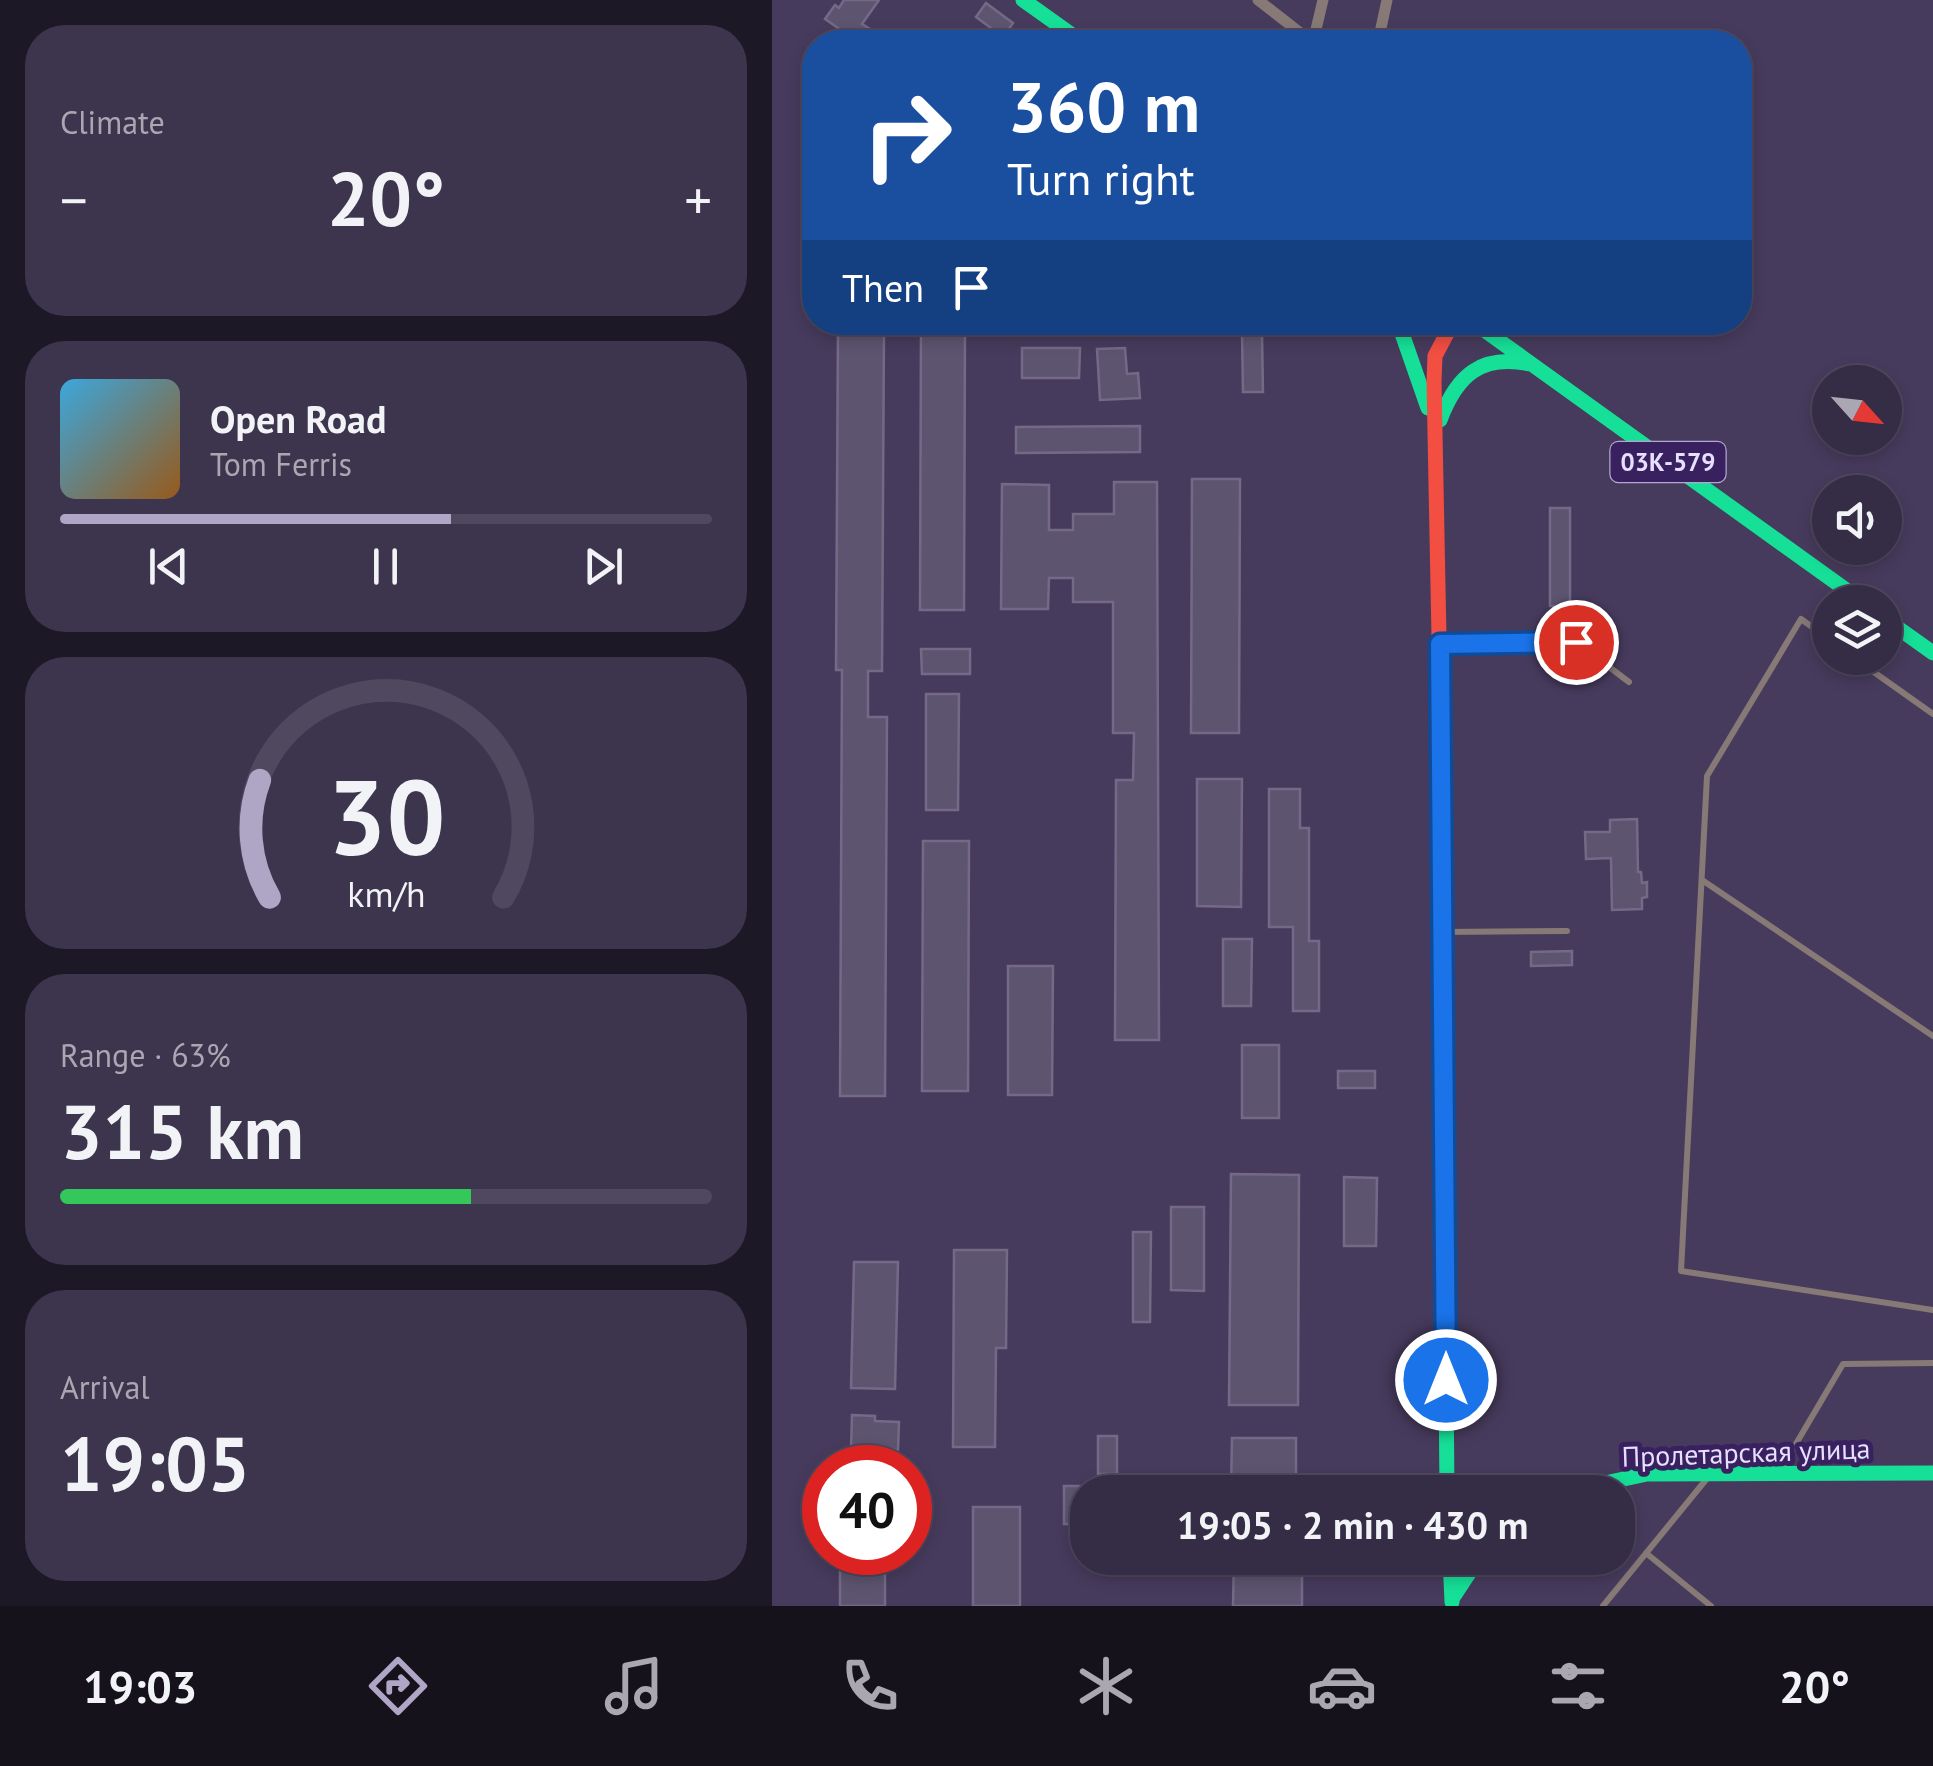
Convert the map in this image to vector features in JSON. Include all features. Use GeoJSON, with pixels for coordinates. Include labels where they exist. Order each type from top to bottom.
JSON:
{"type":"FeatureCollection","features":[{"type":"Feature","properties":{"kind":"street"},"geometry":{"type":"LineString","coordinates":[[1023,0],[1065,30]]}},
{"type":"Feature","properties":{"kind":"street"},"geometry":{"type":"LineString","coordinates":[[1258,0],[1297,30]]}},
{"type":"Feature","properties":{"kind":"street"},"geometry":{"type":"LineString","coordinates":[[1315,30],[1323,0]]}},
{"type":"Feature","properties":{"kind":"street"},"geometry":{"type":"LineString","coordinates":[[1381,30],[1387,0]]}},
{"type":"Feature","properties":{"kind":"street"},"geometry":{"type":"LineString","coordinates":[[1403,335],[1436,434]]}},
{"type":"Feature","properties":{"kind":"street"},"geometry":{"type":"LineString","coordinates":[[1446,335],[1435,356],[1447,1475]]}},
{"type":"Feature","properties":{"kind":"street","name":"03К-579"},"geometry":{"type":"LineString","coordinates":[[1491,335],[1839,585]]}},
{"type":"Feature","properties":{"kind":"street"},"geometry":{"type":"LineString","coordinates":[[1436,434],[1447,398],[1463,376],[1498,360],[1534,365]]}},
{"type":"Feature","properties":{"kind":"street"},"geometry":{"type":"LineString","coordinates":[[1902,631],[1932,653]]}},
{"type":"Feature","properties":{"kind":"street","name":"Пролетарская улица"},"geometry":{"type":"LineString","coordinates":[[1635,1476],[1932,1473]]}},
{"type":"Feature","properties":{"kind":"street"},"geometry":{"type":"LineString","coordinates":[[1451,1575],[1452,1602]]}},
{"type":"Feature","properties":{"kind":"street"},"geometry":{"type":"LineString","coordinates":[[1452,1602],[1469,1575]]}},
{"type":"Feature","properties":{"kind":"lane"},"geometry":{"type":"LineString","coordinates":[[1812,627],[1801,619],[1708,776],[1681,1271],[1932,1310]]}},
{"type":"Feature","properties":{"kind":"lane"},"geometry":{"type":"LineString","coordinates":[[1440,644],[1576,642],[1629,682]]}},
{"type":"Feature","properties":{"kind":"lane"},"geometry":{"type":"LineString","coordinates":[[1878,675],[1932,714]]}},
{"type":"Feature","properties":{"kind":"lane"},"geometry":{"type":"LineString","coordinates":[[1702,880],[1932,1036]]}},
{"type":"Feature","properties":{"kind":"lane"},"geometry":{"type":"LineString","coordinates":[[1443,932],[1567,930]]}},
{"type":"Feature","properties":{"kind":"lane"},"geometry":{"type":"LineString","coordinates":[[1778,1474],[1843,1364],[1932,1363]]}},
{"type":"Feature","properties":{"kind":"lane"},"geometry":{"type":"LineString","coordinates":[[1603,1606],[1710,1475]]}},
{"type":"Feature","properties":{"kind":"lane"},"geometry":{"type":"LineString","coordinates":[[1646,1553],[1711,1606]]}},
{"type":"Feature","properties":{"kind":"building"},"geometry":{"type":"Polygon","coordinates":[[[844,0],[879,0],[862,24],[872,30],[841,30],[825,19],[835,5],[839,8],[844,0]]]}},
{"type":"Feature","properties":{"kind":"building"},"geometry":{"type":"Polygon","coordinates":[[[986,3],[1013,23],[1008,30],[994,30],[976,17],[986,3]]]}},
{"type":"Feature","properties":{"kind":"building"},"geometry":{"type":"Polygon","coordinates":[[[838,335],[884,335],[882,671],[868,671],[868,717],[887,717],[885,1096],[840,1096],[842,670],[836,670],[838,335]]]}},
{"type":"Feature","properties":{"kind":"building"},"geometry":{"type":"Polygon","coordinates":[[[921,335],[965,335],[964,610],[920,610],[921,335]]]}},
{"type":"Feature","properties":{"kind":"building"},"geometry":{"type":"Polygon","coordinates":[[[1242,335],[1262,335],[1263,392],[1243,392],[1242,335]]]}},
{"type":"Feature","properties":{"kind":"building"},"geometry":{"type":"Polygon","coordinates":[[[1022,348],[1080,348],[1079,378],[1022,378],[1022,348]]]}},
{"type":"Feature","properties":{"kind":"building"},"geometry":{"type":"Polygon","coordinates":[[[1125,348],[1127,374],[1138,373],[1140,398],[1100,400],[1097,349],[1125,348]]]}},
{"type":"Feature","properties":{"kind":"building"},"geometry":{"type":"Polygon","coordinates":[[[1140,426],[1140,452],[1016,453],[1016,427],[1140,426]]]}},
{"type":"Feature","properties":{"kind":"building"},"geometry":{"type":"Polygon","coordinates":[[[1192,479],[1240,479],[1239,733],[1191,733],[1192,479]]]}},
{"type":"Feature","properties":{"kind":"building"},"geometry":{"type":"Polygon","coordinates":[[[1114,482],[1157,482],[1159,1040],[1115,1040],[1116,780],[1133,780],[1134,733],[1113,733],[1113,602],[1073,602],[1073,578],[1049,578],[1048,609],[1001,609],[1002,484],[1049,485],[1049,530],[1073,530],[1073,514],[1114,514],[1114,482]]]}},
{"type":"Feature","properties":{"kind":"building"},"geometry":{"type":"Polygon","coordinates":[[[1550,508],[1570,508],[1570,606],[1550,606],[1550,508]]]}},
{"type":"Feature","properties":{"kind":"building"},"geometry":{"type":"Polygon","coordinates":[[[921,649],[970,649],[970,674],[922,674],[921,649]]]}},
{"type":"Feature","properties":{"kind":"building"},"geometry":{"type":"Polygon","coordinates":[[[926,694],[959,694],[958,810],[926,810],[926,694]]]}},
{"type":"Feature","properties":{"kind":"building"},"geometry":{"type":"Polygon","coordinates":[[[1197,779],[1242,779],[1241,907],[1197,906],[1197,779]]]}},
{"type":"Feature","properties":{"kind":"building"},"geometry":{"type":"Polygon","coordinates":[[[1269,789],[1300,789],[1300,828],[1309,828],[1309,941],[1319,941],[1319,1011],[1293,1011],[1293,927],[1269,927],[1269,789]]]}},
{"type":"Feature","properties":{"kind":"building"},"geometry":{"type":"Polygon","coordinates":[[[1637,819],[1638,872],[1642,883],[1647,882],[1647,897],[1642,898],[1642,909],[1612,910],[1611,858],[1586,859],[1585,832],[1610,832],[1610,820],[1637,819]]]}},
{"type":"Feature","properties":{"kind":"building"},"geometry":{"type":"Polygon","coordinates":[[[923,841],[969,841],[968,1091],[922,1091],[923,841]]]}},
{"type":"Feature","properties":{"kind":"building"},"geometry":{"type":"Polygon","coordinates":[[[1223,939],[1252,939],[1251,1006],[1223,1006],[1223,939]]]}},
{"type":"Feature","properties":{"kind":"building"},"geometry":{"type":"Polygon","coordinates":[[[1572,951],[1572,965],[1531,966],[1531,952],[1572,951]]]}},
{"type":"Feature","properties":{"kind":"building"},"geometry":{"type":"Polygon","coordinates":[[[1008,966],[1053,966],[1052,1095],[1008,1095],[1008,966]]]}},
{"type":"Feature","properties":{"kind":"building"},"geometry":{"type":"Polygon","coordinates":[[[1242,1045],[1279,1045],[1279,1118],[1242,1118],[1242,1045]]]}},
{"type":"Feature","properties":{"kind":"building"},"geometry":{"type":"Polygon","coordinates":[[[1338,1071],[1375,1071],[1375,1088],[1338,1088],[1338,1071]]]}},
{"type":"Feature","properties":{"kind":"building"},"geometry":{"type":"Polygon","coordinates":[[[1231,1174],[1299,1175],[1298,1405],[1229,1405],[1231,1174]]]}},
{"type":"Feature","properties":{"kind":"building"},"geometry":{"type":"Polygon","coordinates":[[[1344,1177],[1377,1178],[1376,1246],[1344,1246],[1344,1177]]]}},
{"type":"Feature","properties":{"kind":"building"},"geometry":{"type":"Polygon","coordinates":[[[1171,1207],[1204,1207],[1204,1291],[1171,1290],[1171,1207]]]}},
{"type":"Feature","properties":{"kind":"building"},"geometry":{"type":"Polygon","coordinates":[[[1133,1232],[1151,1232],[1150,1322],[1133,1322],[1133,1232]]]}},
{"type":"Feature","properties":{"kind":"building"},"geometry":{"type":"Polygon","coordinates":[[[954,1250],[1007,1250],[1006,1348],[996,1348],[995,1447],[953,1447],[954,1250]]]}},
{"type":"Feature","properties":{"kind":"building"},"geometry":{"type":"Polygon","coordinates":[[[854,1262],[898,1262],[895,1389],[851,1388],[854,1262]]]}},
{"type":"Feature","properties":{"kind":"building"},"geometry":{"type":"Polygon","coordinates":[[[852,1415],[899,1422],[898,1445],[851,1445],[852,1415]]]}},
{"type":"Feature","properties":{"kind":"building"},"geometry":{"type":"Polygon","coordinates":[[[1098,1436],[1117,1436],[1117,1474],[1098,1474],[1098,1436]]]}},
{"type":"Feature","properties":{"kind":"building"},"geometry":{"type":"Polygon","coordinates":[[[1232,1438],[1296,1438],[1296,1475],[1231,1475],[1232,1438]]]}},
{"type":"Feature","properties":{"kind":"building"},"geometry":{"type":"Polygon","coordinates":[[[1064,1486],[1070,1486],[1070,1524],[1064,1524],[1064,1486]]]}},
{"type":"Feature","properties":{"kind":"building"},"geometry":{"type":"Polygon","coordinates":[[[973,1507],[1020,1507],[1020,1606],[973,1606],[973,1507]]]}},
{"type":"Feature","properties":{"kind":"building"},"geometry":{"type":"Polygon","coordinates":[[[840,1575],[885,1575],[885,1606],[840,1606],[840,1575]]]}},
{"type":"Feature","properties":{"kind":"building"},"geometry":{"type":"Polygon","coordinates":[[[1234,1575],[1302,1575],[1302,1606],[1233,1606],[1234,1575]]]}},
{"type":"Feature","properties":{"kind":"traffic: fast"},"geometry":{"type":"LineString","coordinates":[[1023,0],[1065,30]]}},
{"type":"Feature","properties":{"kind":"traffic: fast"},"geometry":{"type":"LineString","coordinates":[[1403,335],[1428,408]]}},
{"type":"Feature","properties":{"kind":"traffic: fast"},"geometry":{"type":"LineString","coordinates":[[1491,335],[1839,585]]}},
{"type":"Feature","properties":{"kind":"traffic: fast"},"geometry":{"type":"LineString","coordinates":[[1440,420],[1454,391],[1473,371],[1498,362],[1530,364]]}},
{"type":"Feature","properties":{"kind":"traffic: fast"},"geometry":{"type":"LineString","coordinates":[[1902,631],[1933,653]]}},
{"type":"Feature","properties":{"kind":"traffic: fast"},"geometry":{"type":"LineString","coordinates":[[1440,689],[1447,1475]]}},
{"type":"Feature","properties":{"kind":"traffic: fast"},"geometry":{"type":"LineString","coordinates":[[1635,1477],[1933,1473]]}},
{"type":"Feature","properties":{"kind":"traffic: fast"},"geometry":{"type":"LineString","coordinates":[[1451,1575],[1452,1602]]}},
{"type":"Feature","properties":{"kind":"traffic: fast"},"geometry":{"type":"LineString","coordinates":[[1452,1599],[1468,1575]]}},
{"type":"Feature","properties":{"kind":"traffic: jam"},"geometry":{"type":"LineString","coordinates":[[1440,689],[1434,381],[1435,356],[1446,335]]}},
{"type":"Feature","properties":{"kind":"route"},"geometry":{"type":"LineString","coordinates":[[1446,1380],[1440,644],[1576,642]]}}]}
